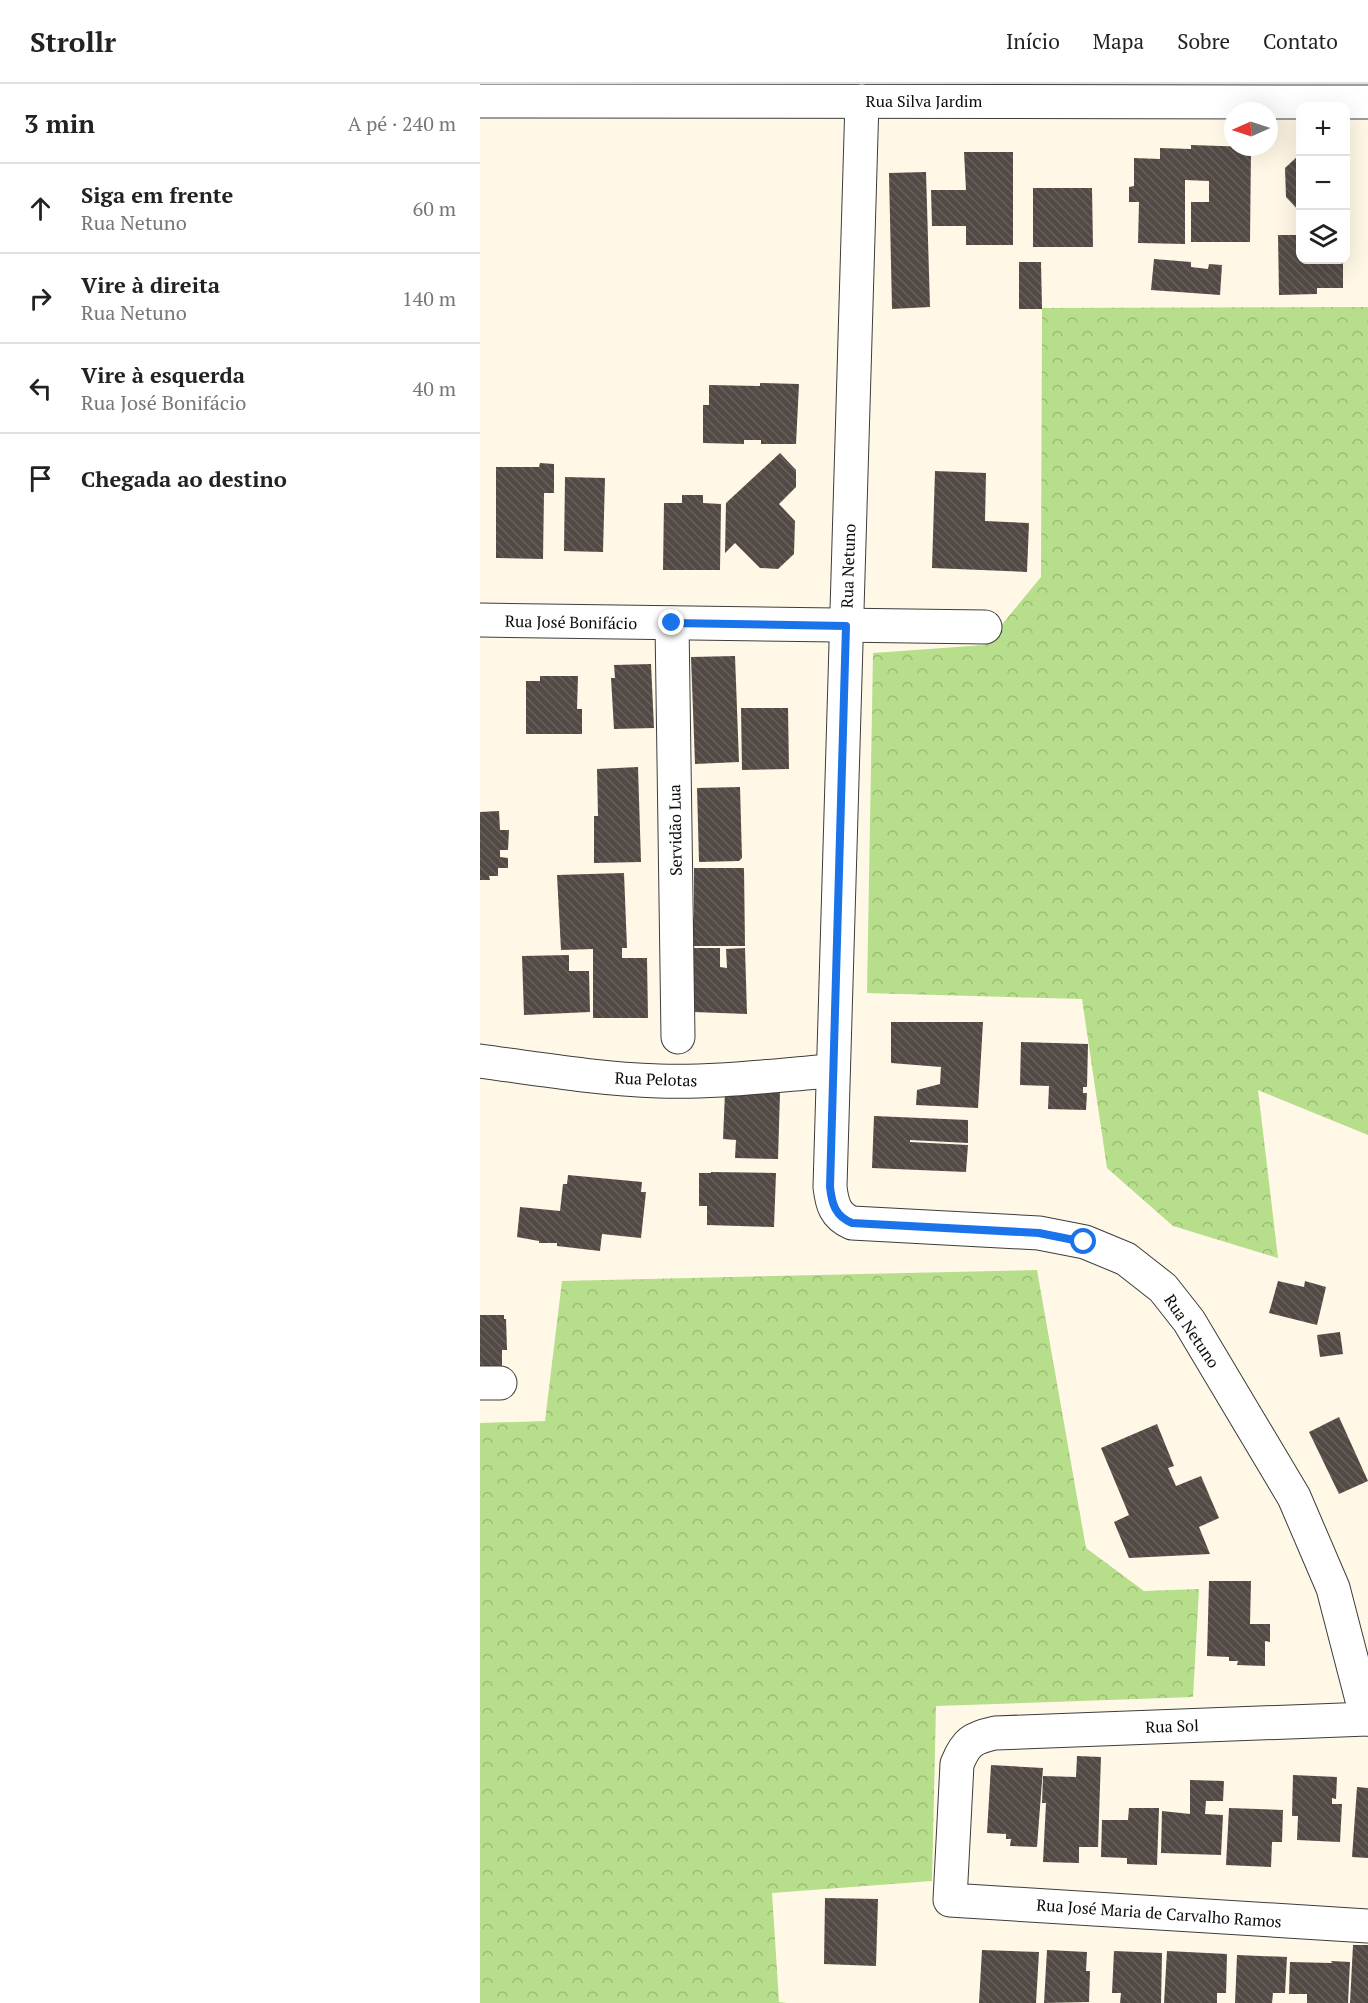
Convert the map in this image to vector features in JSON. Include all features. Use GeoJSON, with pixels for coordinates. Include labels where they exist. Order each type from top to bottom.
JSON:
{"type":"FeatureCollection","features":[{"type":"Feature","properties":{"kind":"street","name":"Rua Silva Jardim"},"geometry":{"type":"LineString","coordinates":[[480,101],[1368,102]]}},
{"type":"Feature","properties":{"kind":"street","name":"Rua Netuno"},"geometry":{"type":"LineString","coordinates":[[862,101],[830,1187],[835,1210],[843,1219],[852,1223],[1039,1233],[1084,1242],[1126,1259],[1162,1288],[1189,1321],[1294,1497],[1333,1588],[1367,1719]]}},
{"type":"Feature","properties":{"kind":"street","name":"Rua José Bonifácio"},"geometry":{"type":"LineString","coordinates":[[480,620],[985,627]]}},
{"type":"Feature","properties":{"kind":"street","name":"Servidão Lua"},"geometry":{"type":"LineString","coordinates":[[672,623],[678,1036]]}},
{"type":"Feature","properties":{"kind":"street","name":"Rua Pelotas"},"geometry":{"type":"LineString","coordinates":[[480,1062],[629,1080],[659,1081],[697,1081],[833,1071]]}},
{"type":"Feature","properties":{"kind":"street","name":"Rua Sol"},"geometry":{"type":"LineString","coordinates":[[950,1900],[957,1764],[964,1748],[977,1737],[995,1733],[1367,1719]]}},
{"type":"Feature","properties":{"kind":"street","name":"Rua José Maria de Carvalho Ramos"},"geometry":{"type":"LineString","coordinates":[[950,1900],[1368,1926]]}},
{"type":"Feature","properties":{"kind":"green space"},"geometry":{"type":"Polygon","coordinates":[[[1368,307],[1368,1135],[1258,1090],[1278,1258],[1173,1226],[1107,1168],[1082,999],[867,993],[873,653],[985,645],[1041,577],[1042,308],[1368,307]]]}},
{"type":"Feature","properties":{"kind":"green space"},"geometry":{"type":"Polygon","coordinates":[[[1037,1270],[1086,1548],[1144,1591],[1199,1589],[1193,1697],[936,1706],[932,1881],[772,1893],[779,2002],[787,2003],[480,2003],[480,1423],[545,1421],[562,1281],[1037,1270]]]}},
{"type":"Feature","properties":{"kind":"building"},"geometry":{"type":"Polygon","coordinates":[[[1191,145],[1224,146],[1224,156],[1251,156],[1250,242],[1191,242],[1191,202],[1209,202],[1209,181],[1185,180],[1185,244],[1138,243],[1139,202],[1129,202],[1129,187],[1134,186],[1134,158],[1160,159],[1160,148],[1191,149],[1191,145]]]}},
{"type":"Feature","properties":{"kind":"building"},"geometry":{"type":"Polygon","coordinates":[[[964,152],[1013,152],[1013,245],[966,245],[966,226],[932,226],[931,190],[966,190],[964,152]]]}},
{"type":"Feature","properties":{"kind":"building"},"geometry":{"type":"Polygon","coordinates":[[[1296,158],[1296,208],[1286,197],[1285,168],[1296,158]]]}},
{"type":"Feature","properties":{"kind":"building"},"geometry":{"type":"Polygon","coordinates":[[[926,172],[930,307],[892,309],[889,173],[926,172]]]}},
{"type":"Feature","properties":{"kind":"building"},"geometry":{"type":"Polygon","coordinates":[[[1033,188],[1092,188],[1093,247],[1033,247],[1033,188]]]}},
{"type":"Feature","properties":{"kind":"building"},"geometry":{"type":"Polygon","coordinates":[[[1278,235],[1296,235],[1296,264],[1343,264],[1343,288],[1317,288],[1317,294],[1279,295],[1278,235]]]}},
{"type":"Feature","properties":{"kind":"building"},"geometry":{"type":"Polygon","coordinates":[[[1154,259],[1191,262],[1191,267],[1208,269],[1209,264],[1222,265],[1220,295],[1151,290],[1154,259]]]}},
{"type":"Feature","properties":{"kind":"building"},"geometry":{"type":"Polygon","coordinates":[[[1019,262],[1041,262],[1042,309],[1019,309],[1019,262]]]}},
{"type":"Feature","properties":{"kind":"building"},"geometry":{"type":"Polygon","coordinates":[[[760,383],[799,384],[796,444],[761,444],[761,440],[744,440],[744,444],[703,443],[703,405],[709,405],[709,385],[760,386],[760,383]]]}},
{"type":"Feature","properties":{"kind":"building"},"geometry":{"type":"Polygon","coordinates":[[[780,453],[796,470],[796,487],[779,504],[795,521],[794,554],[778,569],[760,568],[735,543],[725,553],[726,503],[780,453]]]}},
{"type":"Feature","properties":{"kind":"building"},"geometry":{"type":"Polygon","coordinates":[[[540,463],[554,464],[554,493],[544,493],[543,559],[496,558],[496,467],[539,467],[540,463]]]}},
{"type":"Feature","properties":{"kind":"building"},"geometry":{"type":"Polygon","coordinates":[[[935,471],[986,473],[985,521],[1029,523],[1027,572],[932,568],[935,471]]]}},
{"type":"Feature","properties":{"kind":"building"},"geometry":{"type":"Polygon","coordinates":[[[565,477],[605,478],[603,552],[564,551],[565,477]]]}},
{"type":"Feature","properties":{"kind":"building"},"geometry":{"type":"Polygon","coordinates":[[[682,495],[703,495],[703,503],[721,504],[720,570],[663,570],[664,503],[682,503],[682,495]]]}},
{"type":"Feature","properties":{"kind":"building"},"geometry":{"type":"Polygon","coordinates":[[[735,656],[739,762],[695,764],[691,657],[735,656]]]}},
{"type":"Feature","properties":{"kind":"building"},"geometry":{"type":"Polygon","coordinates":[[[651,664],[654,728],[614,729],[611,678],[615,678],[614,665],[651,664]]]}},
{"type":"Feature","properties":{"kind":"building"},"geometry":{"type":"Polygon","coordinates":[[[540,676],[578,676],[577,709],[582,709],[582,734],[526,734],[526,681],[540,681],[540,676]]]}},
{"type":"Feature","properties":{"kind":"building"},"geometry":{"type":"Polygon","coordinates":[[[741,708],[788,708],[789,769],[742,770],[741,708]]]}},
{"type":"Feature","properties":{"kind":"building"},"geometry":{"type":"Polygon","coordinates":[[[638,767],[641,862],[594,863],[594,816],[598,816],[597,769],[638,767]]]}},
{"type":"Feature","properties":{"kind":"building"},"geometry":{"type":"Polygon","coordinates":[[[740,787],[742,858],[739,861],[699,862],[697,788],[740,787]]]}},
{"type":"Feature","properties":{"kind":"building"},"geometry":{"type":"Polygon","coordinates":[[[499,811],[500,830],[509,830],[508,850],[500,850],[500,857],[508,858],[508,868],[498,868],[498,876],[489,876],[490,880],[480,880],[480,812],[499,811]]]}},
{"type":"Feature","properties":{"kind":"building"},"geometry":{"type":"Polygon","coordinates":[[[694,868],[744,868],[745,946],[680,946],[680,919],[694,918],[694,868]]]}},
{"type":"Feature","properties":{"kind":"building"},"geometry":{"type":"Polygon","coordinates":[[[624,873],[627,948],[622,948],[622,958],[647,958],[648,1018],[593,1018],[593,949],[561,950],[557,875],[624,873]]]}},
{"type":"Feature","properties":{"kind":"building"},"geometry":{"type":"Polygon","coordinates":[[[693,948],[720,948],[720,967],[727,968],[726,949],[745,948],[747,1014],[694,1012],[693,948]]]}},
{"type":"Feature","properties":{"kind":"building"},"geometry":{"type":"Polygon","coordinates":[[[569,955],[569,971],[589,971],[590,1012],[524,1015],[522,956],[569,955]]]}},
{"type":"Feature","properties":{"kind":"building"},"geometry":{"type":"Polygon","coordinates":[[[891,1022],[983,1022],[978,1108],[916,1105],[917,1090],[940,1084],[941,1067],[891,1063],[891,1022]]]}},
{"type":"Feature","properties":{"kind":"building"},"geometry":{"type":"Polygon","coordinates":[[[1021,1042],[1088,1044],[1087,1087],[1083,1087],[1083,1093],[1087,1093],[1086,1110],[1048,1109],[1049,1086],[1020,1085],[1021,1042]]]}},
{"type":"Feature","properties":{"kind":"building"},"geometry":{"type":"Polygon","coordinates":[[[725,1092],[780,1093],[778,1159],[735,1158],[736,1140],[723,1139],[725,1092]]]}},
{"type":"Feature","properties":{"kind":"building"},"geometry":{"type":"Polygon","coordinates":[[[874,1116],[968,1120],[968,1143],[910,1140],[910,1142],[968,1145],[966,1172],[872,1168],[874,1116]]]}},
{"type":"Feature","properties":{"kind":"building"},"geometry":{"type":"Polygon","coordinates":[[[699,1173],[776,1173],[774,1227],[707,1225],[707,1206],[699,1206],[699,1173]]]}},
{"type":"Feature","properties":{"kind":"building"},"geometry":{"type":"Polygon","coordinates":[[[568,1175],[642,1182],[641,1192],[646,1192],[641,1238],[602,1234],[600,1251],[557,1246],[557,1243],[539,1243],[539,1241],[517,1237],[520,1207],[560,1211],[563,1184],[567,1184],[568,1175]]]}},
{"type":"Feature","properties":{"kind":"building"},"geometry":{"type":"Polygon","coordinates":[[[1278,1281],[1304,1287],[1305,1281],[1326,1287],[1317,1325],[1269,1313],[1278,1281]]]}},
{"type":"Feature","properties":{"kind":"building"},"geometry":{"type":"Polygon","coordinates":[[[480,1315],[504,1315],[506,1319],[507,1350],[502,1350],[502,1366],[480,1366],[480,1315]]]}},
{"type":"Feature","properties":{"kind":"building"},"geometry":{"type":"Polygon","coordinates":[[[1340,1332],[1343,1354],[1320,1357],[1317,1335],[1340,1332]]]}},
{"type":"Feature","properties":{"kind":"building"},"geometry":{"type":"Polygon","coordinates":[[[1339,1417],[1368,1481],[1339,1494],[1309,1432],[1339,1417]]]}},
{"type":"Feature","properties":{"kind":"building"},"geometry":{"type":"Polygon","coordinates":[[[1157,1424],[1174,1466],[1168,1468],[1176,1486],[1201,1476],[1219,1518],[1199,1527],[1210,1554],[1129,1558],[1114,1522],[1129,1515],[1101,1448],[1157,1424]]]}},
{"type":"Feature","properties":{"kind":"building"},"geometry":{"type":"Polygon","coordinates":[[[1209,1581],[1251,1581],[1250,1624],[1270,1624],[1270,1642],[1265,1641],[1265,1666],[1237,1665],[1238,1661],[1229,1661],[1229,1657],[1207,1656],[1209,1581]]]}},
{"type":"Feature","properties":{"kind":"building"},"geometry":{"type":"Polygon","coordinates":[[[1077,1756],[1101,1757],[1098,1847],[1079,1847],[1079,1863],[1043,1862],[1046,1803],[1042,1803],[1043,1776],[1076,1777],[1077,1756]]]}},
{"type":"Feature","properties":{"kind":"building"},"geometry":{"type":"Polygon","coordinates":[[[991,1765],[1043,1768],[1037,1847],[1010,1846],[1011,1839],[1006,1839],[1006,1834],[987,1833],[991,1765]]]}},
{"type":"Feature","properties":{"kind":"building"},"geometry":{"type":"Polygon","coordinates":[[[1293,1775],[1337,1777],[1336,1799],[1332,1798],[1332,1804],[1342,1804],[1340,1842],[1297,1840],[1298,1816],[1292,1816],[1293,1775]]]}},
{"type":"Feature","properties":{"kind":"building"},"geometry":{"type":"Polygon","coordinates":[[[1190,1780],[1224,1781],[1223,1801],[1206,1801],[1205,1814],[1223,1815],[1221,1855],[1161,1853],[1162,1811],[1190,1814],[1190,1780]]]}},
{"type":"Feature","properties":{"kind":"building"},"geometry":{"type":"Polygon","coordinates":[[[1357,1787],[1368,1788],[1368,1858],[1352,1857],[1357,1787]]]}},
{"type":"Feature","properties":{"kind":"building"},"geometry":{"type":"Polygon","coordinates":[[[1129,1808],[1159,1808],[1157,1865],[1127,1864],[1127,1858],[1101,1857],[1102,1820],[1128,1820],[1129,1808]]]}},
{"type":"Feature","properties":{"kind":"building"},"geometry":{"type":"Polygon","coordinates":[[[1229,1808],[1283,1810],[1282,1842],[1272,1842],[1271,1867],[1226,1865],[1229,1808]]]}},
{"type":"Feature","properties":{"kind":"building"},"geometry":{"type":"Polygon","coordinates":[[[825,1898],[878,1899],[876,1966],[824,1964],[825,1898]]]}},
{"type":"Feature","properties":{"kind":"building"},"geometry":{"type":"Polygon","coordinates":[[[1353,1945],[1368,1945],[1368,2003],[1350,2003],[1353,1945]]]}},
{"type":"Feature","properties":{"kind":"building"},"geometry":{"type":"Polygon","coordinates":[[[982,1950],[1039,1952],[1036,2003],[979,2003],[982,1950]]]}},
{"type":"Feature","properties":{"kind":"building"},"geometry":{"type":"Polygon","coordinates":[[[1047,1950],[1087,1952],[1086,1971],[1090,1971],[1089,2002],[1044,2003],[1047,1950]]]}},
{"type":"Feature","properties":{"kind":"building"},"geometry":{"type":"Polygon","coordinates":[[[1114,1951],[1162,1953],[1161,2003],[1120,2003],[1121,1993],[1112,1993],[1114,1951]]]}},
{"type":"Feature","properties":{"kind":"building"},"geometry":{"type":"Polygon","coordinates":[[[1167,1951],[1227,1954],[1226,1993],[1217,1993],[1217,2003],[1164,2003],[1167,1951]]]}},
{"type":"Feature","properties":{"kind":"building"},"geometry":{"type":"Polygon","coordinates":[[[1237,1955],[1287,1957],[1285,1993],[1273,1993],[1272,2003],[1235,2003],[1237,1955]]]}},
{"type":"Feature","properties":{"kind":"building"},"geometry":{"type":"Polygon","coordinates":[[[1331,1961],[1350,1962],[1348,2003],[1307,2003],[1307,1994],[1289,1994],[1290,1962],[1332,1963],[1331,1961]]]}},
{"type":"Feature","properties":{"kind":"route"},"geometry":{"type":"LineString","coordinates":[[672,623],[846,626],[830,1187],[835,1210],[843,1219],[852,1223],[1039,1233],[1084,1242]]}}]}
